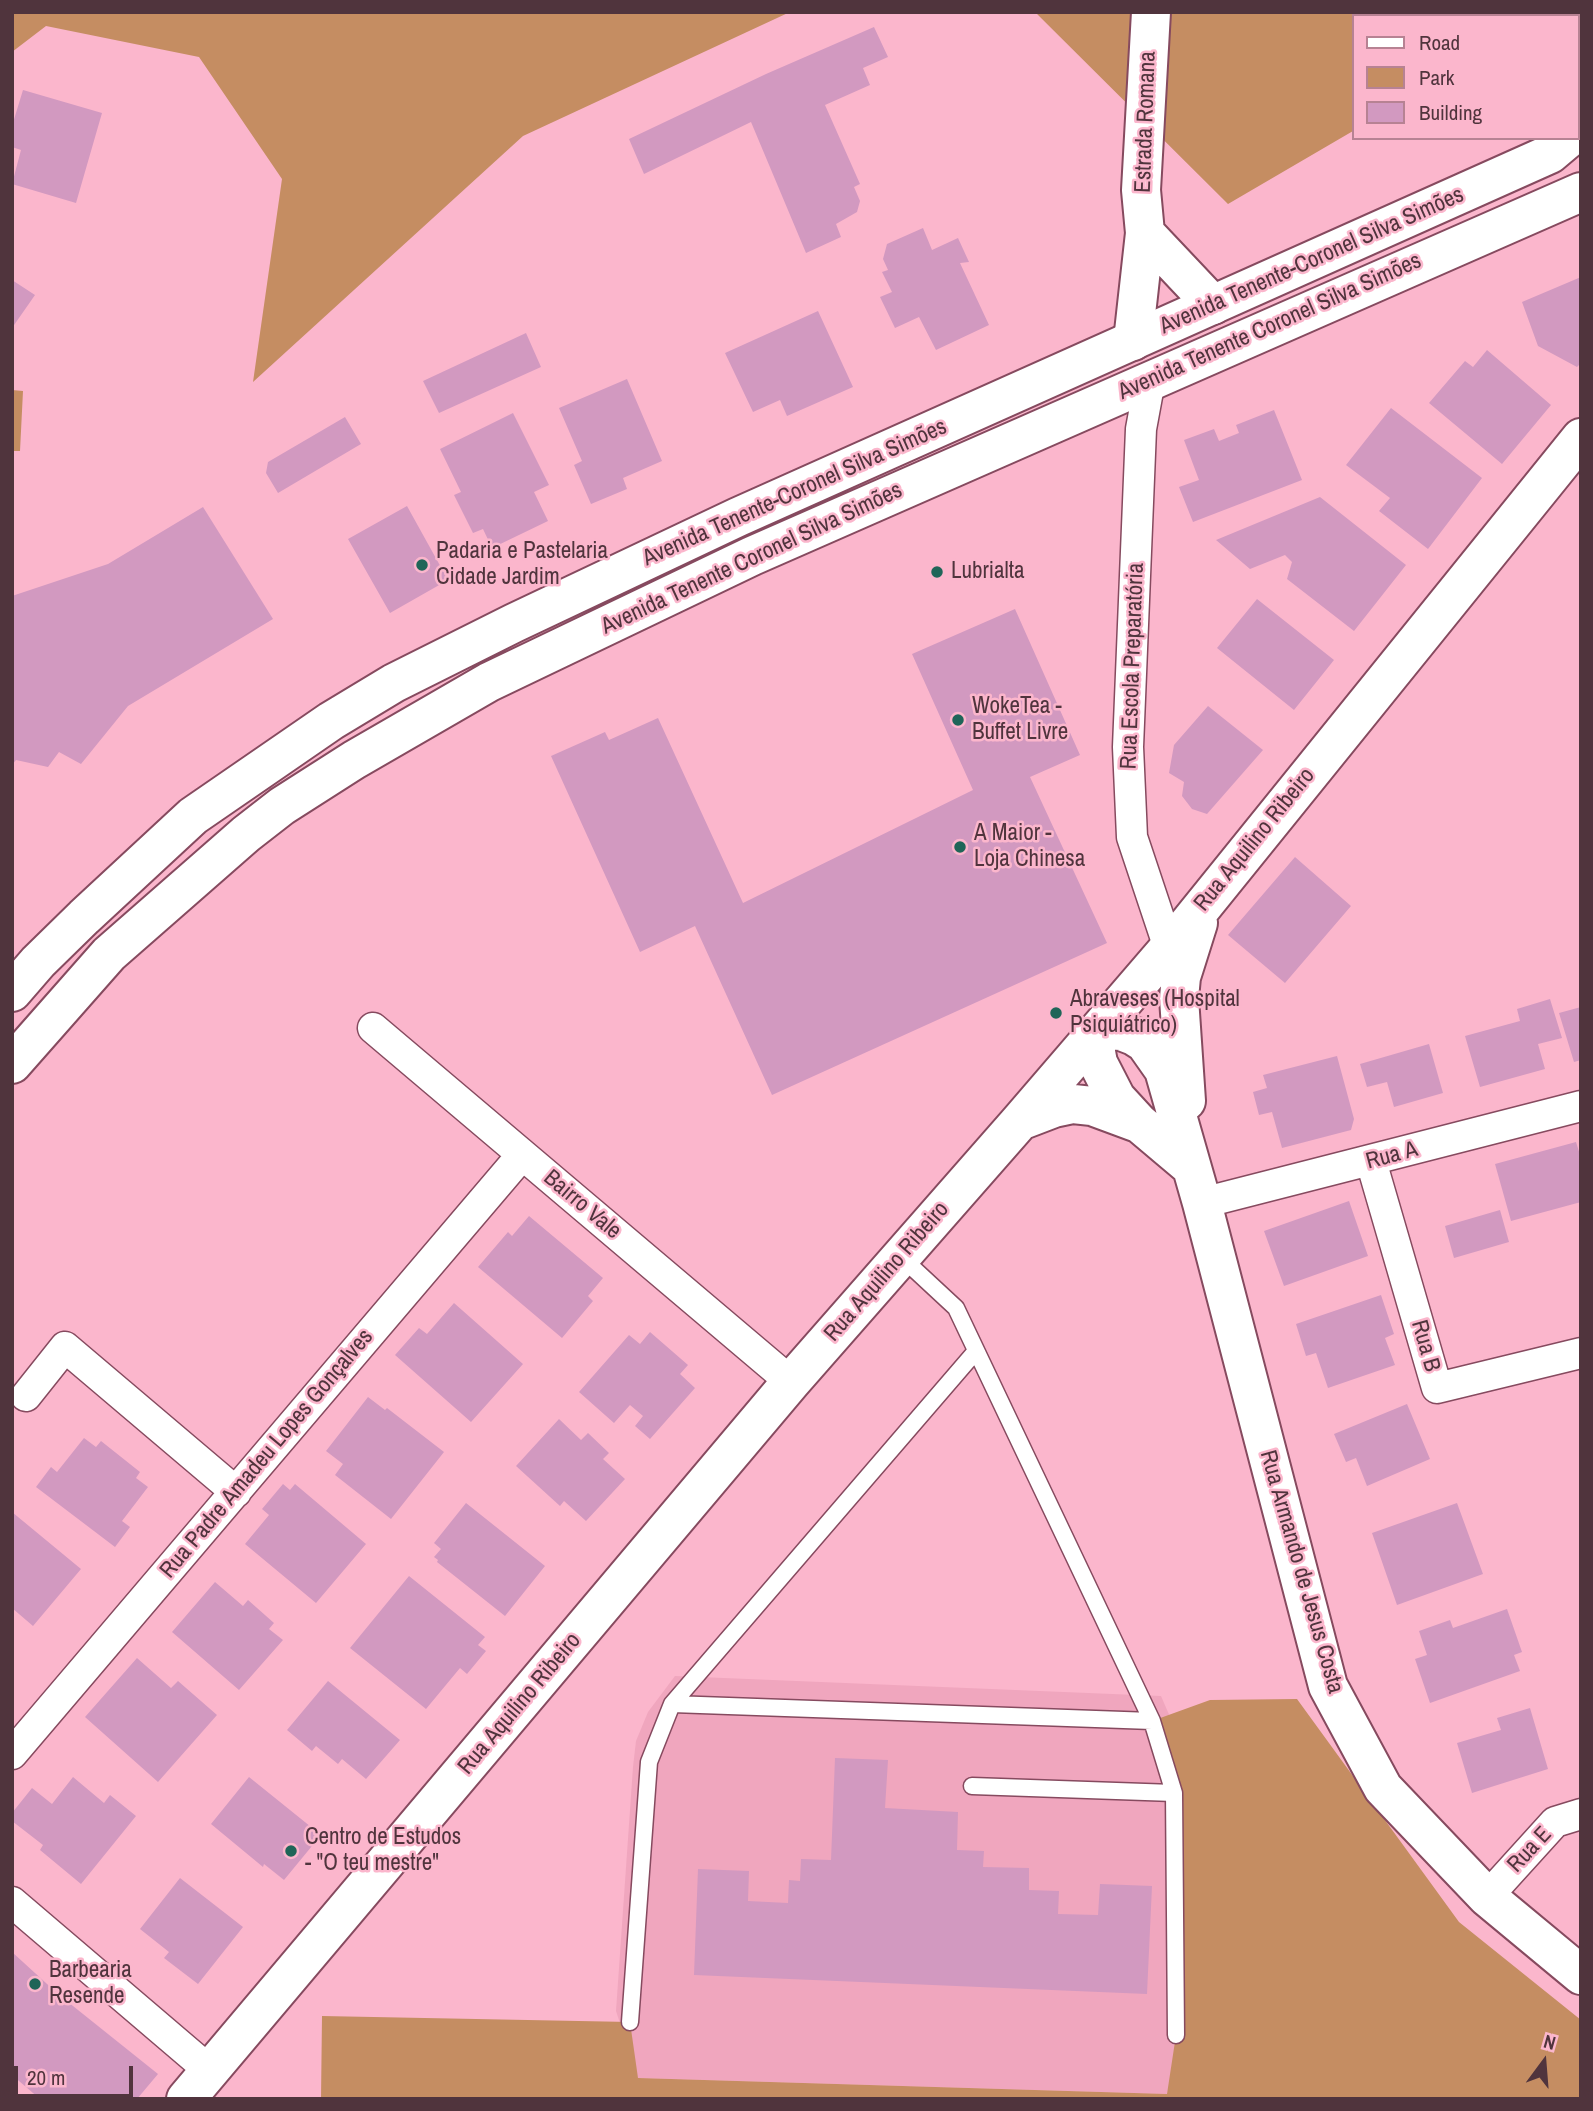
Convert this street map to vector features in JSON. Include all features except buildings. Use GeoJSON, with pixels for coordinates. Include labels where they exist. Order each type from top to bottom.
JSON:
{"type":"FeatureCollection","features":[{"type":"Feature","properties":{"kind":"street","name":"Estrada Romana"},"geometry":{"type":"LineString","coordinates":[[1133,341],[1145,233],[1142,190],[1151,12]]}},
{"type":"Feature","properties":{"kind":"street","name":"Avenida Tenente-Coronel Silva Simões"},"geometry":{"type":"LineString","coordinates":[[12,992],[84,917],[193,816],[331,721],[394,683],[738,517],[1550,154],[1567,140]]}},
{"type":"Feature","properties":{"kind":"street","name":"Avenida Tenente Coronel Silva Simões"},"geometry":{"type":"LineString","coordinates":[[12,1064],[109,954],[246,834],[282,806],[354,760],[489,682],[752,556],[1581,192]]}},
{"type":"Feature","properties":{"kind":"street"},"geometry":{"type":"LineString","coordinates":[[1145,233],[1213,305]]}},
{"type":"Feature","properties":{"kind":"street","name":"Rua Escola Preparatória"},"geometry":{"type":"LineString","coordinates":[[1150,380],[1141,429],[1128,747],[1132,836],[1168,948]]}},
{"type":"Feature","properties":{"kind":"street","name":"Rua Aquilino Ribeiro"},"geometry":{"type":"LineString","coordinates":[[198,2085],[791,1382],[1020,1122],[1168,948],[1581,438]]}},
{"type":"Feature","properties":{"kind":"street"},"geometry":{"type":"LineString","coordinates":[[1190,1166],[1179,998],[1181,977],[1206,902]]}},
{"type":"Feature","properties":{"kind":"street","name":"Bairro Vale"},"geometry":{"type":"LineString","coordinates":[[373,1028],[791,1382]]}},
{"type":"Feature","properties":{"kind":"street"},"geometry":{"type":"LineString","coordinates":[[1106,1030],[1121,1031],[1145,1043],[1164,1070],[1190,1166],[1139,1123],[1116,1098],[1098,1063],[1093,1035],[1106,1030]]}},
{"type":"Feature","properties":{"kind":"street"},"geometry":{"type":"LineString","coordinates":[[1020,1122],[1054,1108],[1073,1104],[1092,1106],[1139,1123]]}},
{"type":"Feature","properties":{"kind":"street","name":"Rua A"},"geometry":{"type":"LineString","coordinates":[[1202,1203],[1581,1106]]}},
{"type":"Feature","properties":{"kind":"street","name":"Rua Padre Amadeu Lopes Gonçalves"},"geometry":{"type":"LineString","coordinates":[[12,1754],[522,1155]]}},
{"type":"Feature","properties":{"kind":"street","name":"Rua B"},"geometry":{"type":"LineString","coordinates":[[1371,1161],[1437,1388],[1581,1353]]}},
{"type":"Feature","properties":{"kind":"street","name":"Rua Armando de Jesus Costa"},"geometry":{"type":"LineString","coordinates":[[1190,1166],[1202,1203],[1328,1686],[1383,1787],[1487,1897],[1581,1975]]}},
{"type":"Feature","properties":{"kind":"street"},"geometry":{"type":"LineString","coordinates":[[26,1396],[65,1347],[236,1492]]}},
{"type":"Feature","properties":{"kind":"street","name":"Rua E"},"geometry":{"type":"LineString","coordinates":[[1487,1897],[1555,1822],[1581,1814]]}},
{"type":"Feature","properties":{"kind":"street"},"geometry":{"type":"LineString","coordinates":[[12,1902],[198,2085]]}},
{"type":"Feature","properties":{"kind":"lane"},"geometry":{"type":"LineString","coordinates":[[900,1256],[956,1308],[1152,1721],[1174,1793],[1176,2035]]}},
{"type":"Feature","properties":{"kind":"lane"},"geometry":{"type":"LineString","coordinates":[[629,2022],[649,1762],[672,1704],[976,1350]]}},
{"type":"Feature","properties":{"kind":"lane"},"geometry":{"type":"LineString","coordinates":[[672,1704],[1152,1721]]}},
{"type":"Feature","properties":{"kind":"lane"},"geometry":{"type":"LineString","coordinates":[[972,1786],[1174,1793]]}},
{"type":"Feature","properties":{"kind":"shaded area"},"geometry":{"type":"Polygon","coordinates":[[[675,1676],[1161,1696],[1177,1733],[1191,2006],[1167,2094],[638,2078],[616,2011],[633,1767],[636,1741],[648,1712],[675,1676]]]}},
{"type":"Feature","properties":{"kind":"green space"},"geometry":{"type":"Polygon","coordinates":[[[12,12],[790,12],[523,136],[253,382],[282,179],[199,57],[46,26],[12,52],[12,12]]]}},
{"type":"Feature","properties":{"kind":"green space"},"geometry":{"type":"Polygon","coordinates":[[[1035,12],[1555,12],[1352,14],[1352,132],[1228,204],[1035,12]]]}},
{"type":"Feature","properties":{"kind":"green space"},"geometry":{"type":"Polygon","coordinates":[[[12,390],[23,391],[20,451],[12,451],[12,390]]]}},
{"type":"Feature","properties":{"kind":"green space"},"geometry":{"type":"Polygon","coordinates":[[[1297,1699],[1459,1922],[1581,2020],[1581,2099],[321,2099],[322,2016],[630,2022],[638,2078],[1167,2094],[1176,2035],[1174,1793],[1152,1721],[1210,1700],[1297,1699]]]}},
{"type":"Feature","properties":{"kind":"place","name":"Padaria e Pastelaria Cidade Jardim"},"geometry":{"type":"Point","coordinates":[422,565]}},
{"type":"Feature","properties":{"kind":"place","name":"Lubrialta"},"geometry":{"type":"Point","coordinates":[937,572]}},
{"type":"Feature","properties":{"kind":"place","name":"WokeTea - Buffet Livre"},"geometry":{"type":"Point","coordinates":[958,720]}},
{"type":"Feature","properties":{"kind":"place","name":"A Maior - Loja Chinesa"},"geometry":{"type":"Point","coordinates":[960,847]}},
{"type":"Feature","properties":{"kind":"place","name":"Abraveses (Hospital Psiquiátrico)"},"geometry":{"type":"Point","coordinates":[1056,1013]}},
{"type":"Feature","properties":{"kind":"place","name":"Centro de Estudos - \"O teu mestre\""},"geometry":{"type":"Point","coordinates":[291,1851]}},
{"type":"Feature","properties":{"kind":"place","name":"Barbearia Resende"},"geometry":{"type":"Point","coordinates":[35,1984]}}]}
